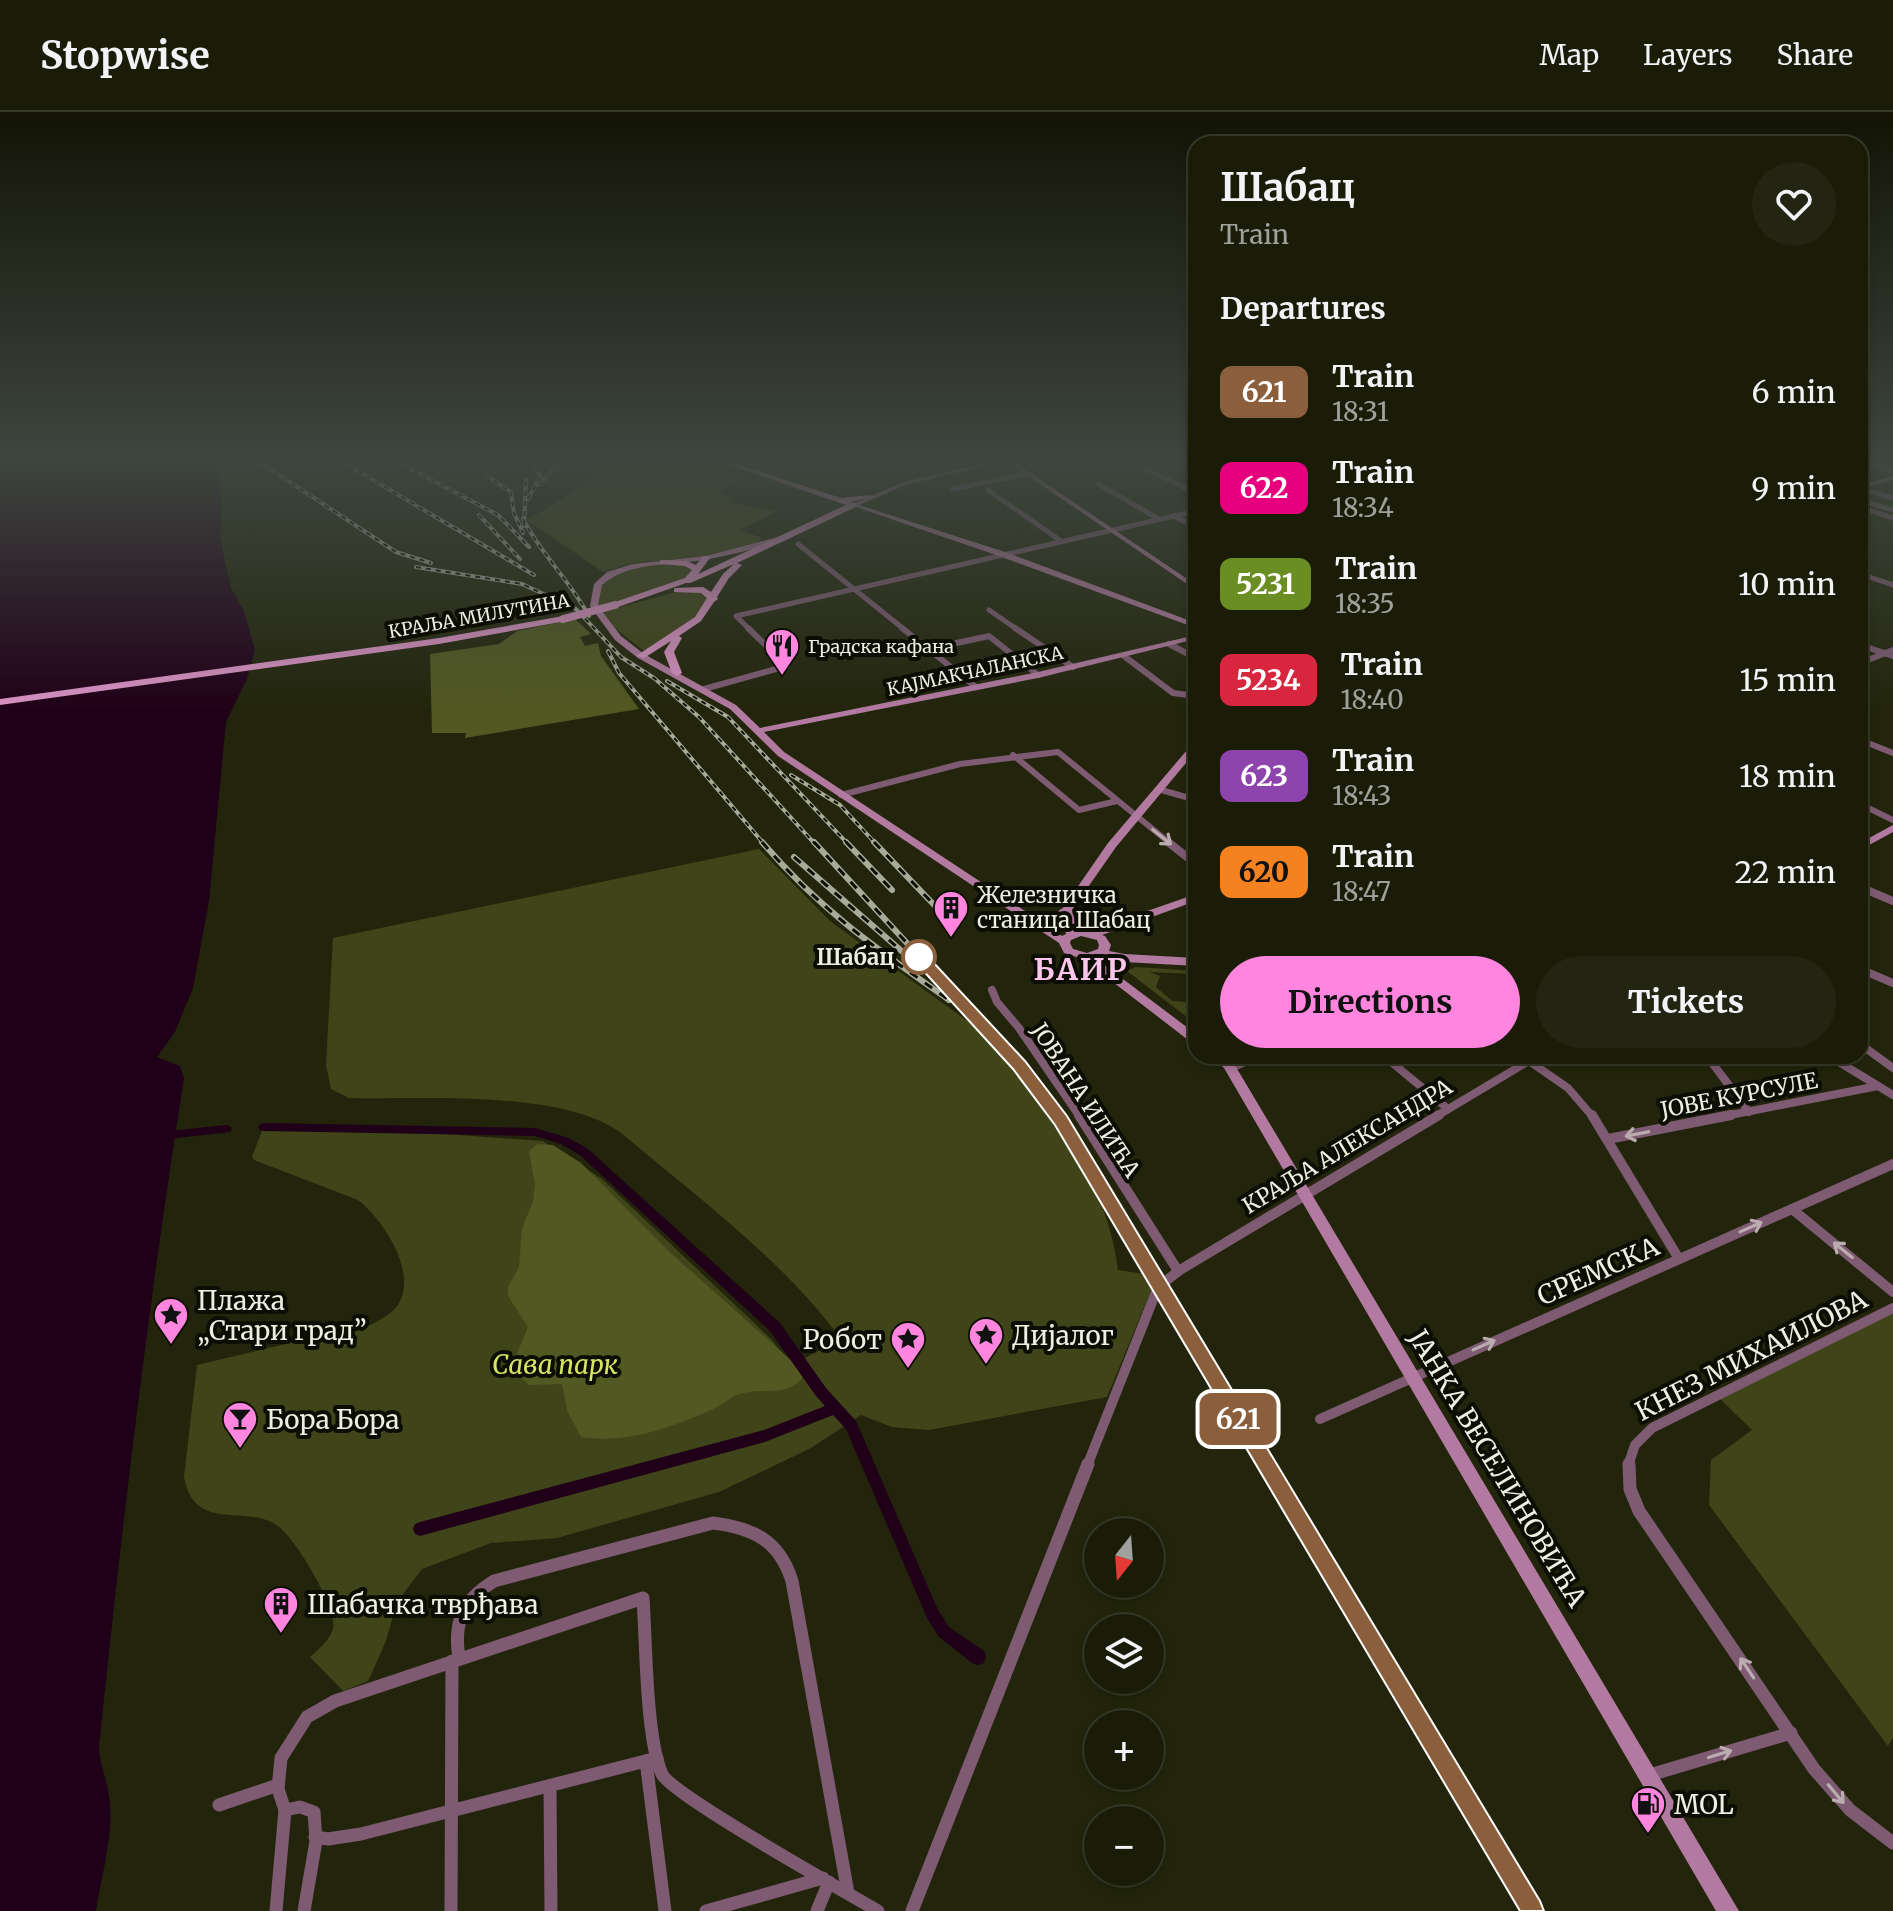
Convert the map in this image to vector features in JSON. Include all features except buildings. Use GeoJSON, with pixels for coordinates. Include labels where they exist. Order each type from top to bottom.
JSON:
{"type":"FeatureCollection","features":[{"type":"Feature","properties":{"kind":"main road"},"geometry":{"type":"LineString","coordinates":[[754,545],[706,558],[663,562],[610,574],[598,584],[593,596],[599,616],[641,656],[677,673],[733,707],[781,754],[1029,918],[1068,937],[1124,923],[1188,900]]}},
{"type":"Feature","properties":{"kind":"main road"},"geometry":{"type":"LineString","coordinates":[[649,595],[769,545]]}},
{"type":"Feature","properties":{"kind":"main road"},"geometry":{"type":"LineString","coordinates":[[974,545],[1188,623]]}},
{"type":"Feature","properties":{"kind":"main road"},"geometry":{"type":"LineString","coordinates":[[1133,545],[1188,583]]}},
{"type":"Feature","properties":{"kind":"main road"},"geometry":{"type":"LineString","coordinates":[[641,656],[698,619],[714,599],[726,576],[753,553]]}},
{"type":"Feature","properties":{"kind":"main road"},"geometry":{"type":"LineString","coordinates":[[683,583],[706,558]]}},
{"type":"Feature","properties":{"kind":"main road"},"geometry":{"type":"LineString","coordinates":[[663,562],[687,564],[697,569]]}},
{"type":"Feature","properties":{"kind":"main road"},"geometry":{"type":"LineString","coordinates":[[649,595],[695,588],[714,599]]}},
{"type":"Feature","properties":{"kind":"main road","name":"КРАЉА МИЛУТИНА"},"geometry":{"type":"LineString","coordinates":[[0,702],[563,619],[649,595]]}},
{"type":"Feature","properties":{"kind":"main road"},"geometry":{"type":"LineString","coordinates":[[677,673],[669,652],[682,632]]}},
{"type":"Feature","properties":{"kind":"main road","name":"КАЈМАКЧАЛАНСКА"},"geometry":{"type":"LineString","coordinates":[[758,731],[1038,675],[1188,639]]}},
{"type":"Feature","properties":{"kind":"main road"},"geometry":{"type":"LineString","coordinates":[[1029,918],[1050,921],[1067,910],[1134,815],[1188,754]]}},
{"type":"Feature","properties":{"kind":"main road"},"geometry":{"type":"LineString","coordinates":[[1868,842],[1893,828]]}},
{"type":"Feature","properties":{"kind":"main road"},"geometry":{"type":"LineString","coordinates":[[1067,910],[1091,933],[1114,978],[1188,1034]]}},
{"type":"Feature","properties":{"kind":"main road"},"geometry":{"type":"LineString","coordinates":[[1067,910],[1068,951],[1099,951],[1139,958]]}},
{"type":"Feature","properties":{"kind":"main road"},"geometry":{"type":"LineString","coordinates":[[1099,951],[1124,923]]}},
{"type":"Feature","properties":{"kind":"main road"},"geometry":{"type":"LineString","coordinates":[[1099,951],[1125,958],[1188,961]]}},
{"type":"Feature","properties":{"kind":"main road"},"geometry":{"type":"LineString","coordinates":[[1114,978],[1115,964],[1125,958]]}},
{"type":"Feature","properties":{"kind":"main road","name":"ЈАНКА ВЕСЕЛИНОВИЋА"},"geometry":{"type":"LineString","coordinates":[[1225,1064],[1306,1193],[1728,1911]]}},
{"type":"Feature","properties":{"kind":"street"},"geometry":{"type":"LineString","coordinates":[[799,545],[976,687]]}},
{"type":"Feature","properties":{"kind":"street"},"geometry":{"type":"LineString","coordinates":[[704,689],[787,666],[736,616],[1043,545]]}},
{"type":"Feature","properties":{"kind":"street"},"geometry":{"type":"LineString","coordinates":[[1868,577],[1893,585]]}},
{"type":"Feature","properties":{"kind":"street"},"geometry":{"type":"LineString","coordinates":[[989,610],[1073,667]]}},
{"type":"Feature","properties":{"kind":"street"},"geometry":{"type":"LineString","coordinates":[[929,649],[989,636],[1038,675]]}},
{"type":"Feature","properties":{"kind":"street"},"geometry":{"type":"LineString","coordinates":[[1169,644],[1188,654]]}},
{"type":"Feature","properties":{"kind":"street"},"geometry":{"type":"LineString","coordinates":[[1868,648],[1893,656]]}},
{"type":"Feature","properties":{"kind":"street"},"geometry":{"type":"LineString","coordinates":[[1868,660],[1893,650]]}},
{"type":"Feature","properties":{"kind":"street"},"geometry":{"type":"LineString","coordinates":[[1124,656],[1173,693],[1188,695]]}},
{"type":"Feature","properties":{"kind":"street"},"geometry":{"type":"LineString","coordinates":[[1868,743],[1893,753]]}},
{"type":"Feature","properties":{"kind":"street"},"geometry":{"type":"LineString","coordinates":[[841,795],[960,764],[1013,755],[1058,752],[1188,858]]}},
{"type":"Feature","properties":{"kind":"street"},"geometry":{"type":"LineString","coordinates":[[1013,755],[1079,810],[1117,801]]}},
{"type":"Feature","properties":{"kind":"street"},"geometry":{"type":"LineString","coordinates":[[1158,789],[1188,798]]}},
{"type":"Feature","properties":{"kind":"street"},"geometry":{"type":"LineString","coordinates":[[1868,808],[1893,820]]}},
{"type":"Feature","properties":{"kind":"street"},"geometry":{"type":"LineString","coordinates":[[1868,890],[1893,901]]}},
{"type":"Feature","properties":{"kind":"street"},"geometry":{"type":"LineString","coordinates":[[1868,972],[1893,983]]}},
{"type":"Feature","properties":{"kind":"street","name":"ЈОВАНА ИЛИЋА"},"geometry":{"type":"LineString","coordinates":[[992,990],[993,998],[1022,1032],[1033,1056],[1085,1123],[1140,1219],[1178,1271]]}},
{"type":"Feature","properties":{"kind":"street"},"geometry":{"type":"LineString","coordinates":[[1868,1050],[1893,1068]]}},
{"type":"Feature","properties":{"kind":"street"},"geometry":{"type":"LineString","coordinates":[[1394,1064],[1448,1109]]}},
{"type":"Feature","properties":{"kind":"street","name":"КРАЉА АЛЕКСАНДРА"},"geometry":{"type":"LineString","coordinates":[[912,1911],[1154,1293],[1162,1282],[1178,1271],[1523,1064]]}},
{"type":"Feature","properties":{"kind":"street"},"geometry":{"type":"LineString","coordinates":[[1540,1064],[1575,1094],[1608,1139],[1679,1259]]}},
{"type":"Feature","properties":{"kind":"street"},"geometry":{"type":"LineString","coordinates":[[1713,1064],[1749,1112]]}},
{"type":"Feature","properties":{"kind":"street"},"geometry":{"type":"LineString","coordinates":[[1842,1064],[1893,1095]]}},
{"type":"Feature","properties":{"kind":"street","name":"ЈОВЕ КУРСУЛЕ"},"geometry":{"type":"LineString","coordinates":[[1608,1139],[1878,1086]]}},
{"type":"Feature","properties":{"kind":"street","name":"СРЕМСКА"},"geometry":{"type":"LineString","coordinates":[[1320,1419],[1893,1164]]}},
{"type":"Feature","properties":{"kind":"street","name":"КНЕЗ МИХАИЛОВА"},"geometry":{"type":"LineString","coordinates":[[1792,1209],[1893,1292]]}},
{"type":"Feature","properties":{"kind":"street","name":"КНЕЗ МИХАИЛОВА"},"geometry":{"type":"LineString","coordinates":[[1893,1308],[1652,1428],[1638,1439],[1629,1457],[1630,1491],[1639,1511],[1839,1799],[1864,1824],[1893,1843]]}},
{"type":"Feature","properties":{"kind":"street"},"geometry":{"type":"LineString","coordinates":[[451,1911],[454,1633],[460,1612],[473,1594],[494,1581],[713,1523],[748,1531],[773,1542],[788,1562],[848,1893]]}},
{"type":"Feature","properties":{"kind":"street"},"geometry":{"type":"LineString","coordinates":[[276,1911],[285,1810],[278,1785],[281,1758],[287,1744],[307,1717],[320,1707],[643,1598],[665,1911]]}},
{"type":"Feature","properties":{"kind":"street"},"geometry":{"type":"LineString","coordinates":[[1650,1775],[1791,1733]]}},
{"type":"Feature","properties":{"kind":"street"},"geometry":{"type":"LineString","coordinates":[[315,1837],[330,1841],[427,1813],[451,1812],[652,1760]]}},
{"type":"Feature","properties":{"kind":"street"},"geometry":{"type":"LineString","coordinates":[[652,1760],[663,1777],[676,1788],[878,1911]]}},
{"type":"Feature","properties":{"kind":"street"},"geometry":{"type":"LineString","coordinates":[[219,1805],[278,1785]]}},
{"type":"Feature","properties":{"kind":"street"},"geometry":{"type":"LineString","coordinates":[[550,1786],[551,1911]]}},
{"type":"Feature","properties":{"kind":"street"},"geometry":{"type":"LineString","coordinates":[[285,1810],[300,1807],[314,1812],[315,1837],[304,1911]]}},
{"type":"Feature","properties":{"kind":"street"},"geometry":{"type":"LineString","coordinates":[[706,1911],[826,1880]]}},
{"type":"Feature","properties":{"kind":"street"},"geometry":{"type":"LineString","coordinates":[[817,1911],[826,1880]]}},
{"type":"Feature","properties":{"kind":"green space"},"geometry":{"type":"Polygon","coordinates":[[[563,545],[751,545],[709,556],[634,563],[603,572],[563,545]]]}},
{"type":"Feature","properties":{"kind":"green space"},"geometry":{"type":"Polygon","coordinates":[[[683,564],[693,570],[688,578],[598,608],[602,583],[622,570],[683,564]]]}},
{"type":"Feature","properties":{"kind":"green space"},"geometry":{"type":"Polygon","coordinates":[[[680,591],[699,591],[709,597],[698,615],[644,651],[611,625],[602,612],[680,591]]]}},
{"type":"Feature","properties":{"kind":"green space"},"geometry":{"type":"Polygon","coordinates":[[[575,619],[591,634],[580,637],[585,646],[598,643],[601,656],[639,709],[465,738],[466,733],[432,733],[430,654],[499,644],[517,631],[575,619]]]}},
{"type":"Feature","properties":{"kind":"green space","name":"Сава парк"},"geometry":{"type":"Polygon","coordinates":[[[759,849],[830,921],[992,1039],[1034,1089],[1073,1146],[1102,1206],[1118,1270],[1151,1275],[1155,1281],[1107,1397],[929,1430],[892,1427],[861,1415],[811,1448],[719,1492],[557,1538],[491,1543],[422,1569],[397,1602],[386,1641],[368,1681],[343,1691],[310,1657],[329,1637],[333,1620],[323,1591],[295,1545],[279,1527],[266,1520],[210,1512],[199,1506],[190,1495],[184,1477],[197,1365],[324,1335],[332,1341],[389,1314],[400,1302],[404,1287],[398,1254],[390,1237],[369,1209],[358,1200],[254,1160],[252,1157],[262,1131],[416,1132],[543,1141],[602,1179],[771,1339],[792,1365],[841,1339],[793,1282],[737,1230],[620,1132],[594,1118],[527,1103],[451,1098],[349,1098],[331,1089],[326,1065],[333,938],[759,849]]]}},
{"type":"Feature","properties":{"kind":"green space"},"geometry":{"type":"Polygon","coordinates":[[[1136,967],[1188,970],[1188,974],[1149,972],[1160,976],[1156,987],[1172,1001],[1188,1002],[1188,1018],[1127,971],[1136,967]]]}},
{"type":"Feature","properties":{"kind":"green space","name":"Сава парк"},"geometry":{"type":"Polygon","coordinates":[[[537,1144],[553,1145],[581,1163],[675,1257],[801,1369],[803,1377],[789,1388],[740,1394],[697,1416],[648,1433],[615,1438],[581,1437],[567,1410],[562,1384],[529,1385],[511,1368],[528,1327],[508,1296],[508,1287],[519,1267],[522,1228],[533,1202],[535,1184],[529,1151],[537,1144]]]}},
{"type":"Feature","properties":{"kind":"green space"},"geometry":{"type":"Polygon","coordinates":[[[1893,1305],[1893,1738],[1888,1746],[1709,1505],[1711,1460],[1752,1430],[1718,1397],[1893,1305]]]}},
{"type":"Feature","properties":{"kind":"shaded area"},"geometry":{"type":"Polygon","coordinates":[[[0,545],[222,545],[231,588],[244,611],[255,650],[247,679],[226,722],[209,901],[193,988],[175,1032],[157,1057],[180,1066],[184,1078],[148,1328],[99,1747],[109,1796],[107,1854],[96,1911],[0,1911],[0,545]]]}},
{"type":"Feature","properties":{"kind":"waterway"},"geometry":{"type":"LineString","coordinates":[[264,1127],[535,1132],[565,1141],[584,1152],[775,1327],[821,1392],[851,1425],[933,1615],[944,1632],[978,1657]]}},
{"type":"Feature","properties":{"kind":"waterway"},"geometry":{"type":"LineString","coordinates":[[160,1136],[226,1129]]}},
{"type":"Feature","properties":{"kind":"waterway"},"geometry":{"type":"LineString","coordinates":[[420,1529],[765,1436],[835,1408]]}},
{"type":"Feature","properties":{"kind":"railway"},"geometry":{"type":"LineString","coordinates":[[385,545],[396,552],[431,563]]}},
{"type":"Feature","properties":{"kind":"railway"},"geometry":{"type":"LineString","coordinates":[[483,545],[534,575]]}},
{"type":"Feature","properties":{"kind":"railway"},"geometry":{"type":"LineString","coordinates":[[507,545],[520,559]]}},
{"type":"Feature","properties":{"kind":"railway"},"geometry":{"type":"LineString","coordinates":[[539,545],[589,616]]}},
{"type":"Feature","properties":{"kind":"railway"},"geometry":{"type":"LineString","coordinates":[[416,567],[522,584],[576,609],[621,657],[654,678],[699,717],[815,844]]}},
{"type":"Feature","properties":{"kind":"railway"},"geometry":{"type":"LineString","coordinates":[[608,651],[619,673],[764,844]]}},
{"type":"Feature","properties":{"kind":"railway"},"geometry":{"type":"LineString","coordinates":[[667,681],[728,717],[848,844]]}},
{"type":"Feature","properties":{"kind":"railway"},"geometry":{"type":"LineString","coordinates":[[791,775],[840,805],[876,844]]}},
{"type":"Feature","properties":{"kind":"railway"},"geometry":{"type":"LineString","coordinates":[[762,842],[828,908],[873,946],[949,1000]]}},
{"type":"Feature","properties":{"kind":"railway"},"geometry":{"type":"LineString","coordinates":[[814,842],[1019,1065],[1059,1117]]}},
{"type":"Feature","properties":{"kind":"railway"},"geometry":{"type":"LineString","coordinates":[[846,842],[892,890]]}},
{"type":"Feature","properties":{"kind":"railway"},"geometry":{"type":"LineString","coordinates":[[874,842],[938,909]]}},
{"type":"Feature","properties":{"kind":"railway"},"geometry":{"type":"LineString","coordinates":[[794,857],[905,954]]}},
{"type":"Feature","properties":{"kind":"railway"},"geometry":{"type":"LineString","coordinates":[[1057,1115],[1266,1466]]}},
{"type":"Feature","properties":{"kind":"railway"},"geometry":{"type":"LineString","coordinates":[[1265,1464],[1530,1911]]}},
{"type":"Feature","properties":{"kind":"train","name":"621"},"geometry":{"type":"LineString","coordinates":[[914,950],[1019,1065],[1061,1120],[1530,1911]]}},
{"type":"Feature","properties":{"kind":"place","name":"Градска кафана"},"geometry":{"type":"Point","coordinates":[782,677]}},
{"type":"Feature","properties":{"kind":"place","name":"Железничка станица Шабац"},"geometry":{"type":"Point","coordinates":[951,939]}},
{"type":"Feature","properties":{"kind":"place","name":"Шабац"},"geometry":{"type":"Point","coordinates":[919,957]}},
{"type":"Feature","properties":{"kind":"place","name":"Плажа „Стари град”"},"geometry":{"type":"Point","coordinates":[171,1346]}},
{"type":"Feature","properties":{"kind":"place","name":"Дијалог"},"geometry":{"type":"Point","coordinates":[986,1366]}},
{"type":"Feature","properties":{"kind":"place","name":"Робот"},"geometry":{"type":"Point","coordinates":[908,1370]}},
{"type":"Feature","properties":{"kind":"place","name":"Бора Бора"},"geometry":{"type":"Point","coordinates":[240,1450]}},
{"type":"Feature","properties":{"kind":"place","name":"Шабачка тврђава"},"geometry":{"type":"Point","coordinates":[281,1635]}},
{"type":"Feature","properties":{"kind":"place","name":"MOL"},"geometry":{"type":"Point","coordinates":[1648,1835]}},
{"type":"Feature","properties":{"kind":"district","name":"БАИР"},"geometry":{"type":"Point","coordinates":[1081,969]}}]}
